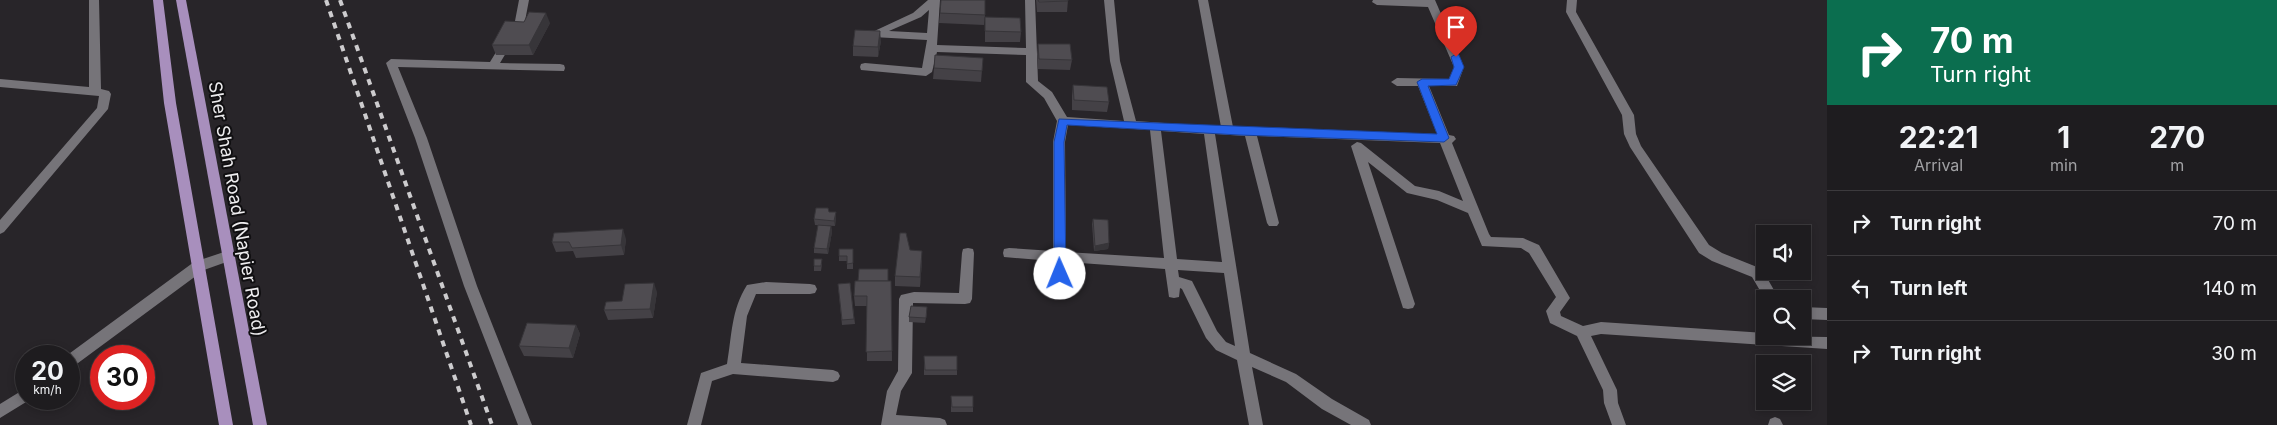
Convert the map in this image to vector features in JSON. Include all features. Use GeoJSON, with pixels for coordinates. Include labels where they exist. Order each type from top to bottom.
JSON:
{"type":"FeatureCollection","features":[{"type":"Feature","properties":{"kind":"main road"},"geometry":{"type":"LineString","coordinates":[[158,0],[170,103],[226,425]]}},
{"type":"Feature","properties":{"kind":"main road","name":"Sher Shah Road (Napier Road)"},"geometry":{"type":"LineString","coordinates":[[181,0],[227,256],[260,425]]}},
{"type":"Feature","properties":{"kind":"street"},"geometry":{"type":"LineString","coordinates":[[94,0],[95,91]]}},
{"type":"Feature","properties":{"kind":"street"},"geometry":{"type":"LineString","coordinates":[[493,66],[520,21],[524,0]]}},
{"type":"Feature","properties":{"kind":"street"},"geometry":{"type":"LineString","coordinates":[[865,67],[926,72],[932,42],[935,0]]}},
{"type":"Feature","properties":{"kind":"street"},"geometry":{"type":"LineString","coordinates":[[935,0],[917,15],[873,34],[1031,52]]}},
{"type":"Feature","properties":{"kind":"street"},"geometry":{"type":"LineString","coordinates":[[1030,0],[1032,82],[1048,96],[1063,121],[1059,142],[1060,274]]}},
{"type":"Feature","properties":{"kind":"street"},"geometry":{"type":"LineString","coordinates":[[1109,0],[1115,61],[1131,125]]}},
{"type":"Feature","properties":{"kind":"street"},"geometry":{"type":"LineString","coordinates":[[1203,0],[1228,131]]}},
{"type":"Feature","properties":{"kind":"street"},"geometry":{"type":"LineString","coordinates":[[1572,0],[1570,12],[1628,115],[1630,134],[1647,167],[1664,186],[1704,248],[1717,258],[1757,273],[1767,290]]}},
{"type":"Feature","properties":{"kind":"street"},"geometry":{"type":"LineString","coordinates":[[1377,2],[1430,2],[1459,67],[1453,83],[1398,82]]}},
{"type":"Feature","properties":{"kind":"street"},"geometry":{"type":"LineString","coordinates":[[525,425],[476,302],[431,165],[402,87],[390,63],[560,68]]}},
{"type":"Feature","properties":{"kind":"street"},"geometry":{"type":"LineString","coordinates":[[1422,82],[1447,138],[1473,210],[1487,242],[1523,244],[1534,248],[1563,298],[1553,311],[1555,319],[1582,332],[1601,328],[1827,344]]}},
{"type":"Feature","properties":{"kind":"street"},"geometry":{"type":"LineString","coordinates":[[0,84],[95,91],[105,94],[102,109],[0,229]]}},
{"type":"Feature","properties":{"kind":"street"},"geometry":{"type":"LineString","coordinates":[[1063,121],[1250,132],[1354,141],[1447,138]]}},
{"type":"Feature","properties":{"kind":"street"},"geometry":{"type":"LineString","coordinates":[[1155,126],[1173,286],[1187,285],[1202,312],[1211,334],[1221,346],[1291,378],[1327,404],[1364,425]]}},
{"type":"Feature","properties":{"kind":"street"},"geometry":{"type":"LineString","coordinates":[[1209,130],[1256,425]]}},
{"type":"Feature","properties":{"kind":"street"},"geometry":{"type":"LineString","coordinates":[[1250,132],[1272,223]]}},
{"type":"Feature","properties":{"kind":"street"},"geometry":{"type":"LineString","coordinates":[[1354,141],[1411,190],[1439,196],[1473,210]]}},
{"type":"Feature","properties":{"kind":"street"},"geometry":{"type":"LineString","coordinates":[[1354,141],[1408,304]]}},
{"type":"Feature","properties":{"kind":"street"},"geometry":{"type":"LineString","coordinates":[[940,425],[888,423],[896,383],[905,373],[906,299],[914,297],[965,299],[968,253]]}},
{"type":"Feature","properties":{"kind":"street"},"geometry":{"type":"LineString","coordinates":[[1009,253],[1231,268]]}},
{"type":"Feature","properties":{"kind":"street"},"geometry":{"type":"LineString","coordinates":[[80,354],[199,266],[227,256]]}},
{"type":"Feature","properties":{"kind":"street"},"geometry":{"type":"LineString","coordinates":[[733,368],[741,315],[747,295],[752,289],[766,287],[810,289]]}},
{"type":"Feature","properties":{"kind":"street"},"geometry":{"type":"LineString","coordinates":[[1811,313],[1827,314]]}},
{"type":"Feature","properties":{"kind":"street"},"geometry":{"type":"LineString","coordinates":[[1582,332],[1610,390],[1611,403],[1619,425]]}},
{"type":"Feature","properties":{"kind":"street"},"geometry":{"type":"LineString","coordinates":[[694,425],[706,377],[733,368],[832,376]]}},
{"type":"Feature","properties":{"kind":"street"},"geometry":{"type":"LineString","coordinates":[[0,412],[15,402]]}},
{"type":"Feature","properties":{"kind":"building"},"geometry":{"type":"Polygon","coordinates":[[[941,0],[985,0],[985,15],[940,13],[941,0]]]}},
{"type":"Feature","properties":{"kind":"building"},"geometry":{"type":"Polygon","coordinates":[[[1038,0],[1068,0],[1068,1],[1039,2],[1038,0]]]}},
{"type":"Feature","properties":{"kind":"building"},"geometry":{"type":"Polygon","coordinates":[[[529,12],[546,13],[529,45],[492,45],[505,21],[524,22],[529,12]]]}},
{"type":"Feature","properties":{"kind":"building"},"geometry":{"type":"Polygon","coordinates":[[[985,17],[1020,18],[1021,32],[985,31],[985,17]]]}},
{"type":"Feature","properties":{"kind":"building"},"geometry":{"type":"Polygon","coordinates":[[[855,30],[880,31],[878,47],[853,46],[855,30]]]}},
{"type":"Feature","properties":{"kind":"building"},"geometry":{"type":"Polygon","coordinates":[[[1038,44],[1070,44],[1072,60],[1039,59],[1038,44]]]}},
{"type":"Feature","properties":{"kind":"building"},"geometry":{"type":"Polygon","coordinates":[[[935,55],[983,58],[982,71],[934,68],[935,55]]]}},
{"type":"Feature","properties":{"kind":"building"},"geometry":{"type":"Polygon","coordinates":[[[1073,85],[1107,87],[1109,102],[1074,100],[1073,85]]]}},
{"type":"Feature","properties":{"kind":"building"},"geometry":{"type":"Polygon","coordinates":[[[816,208],[828,208],[829,212],[836,212],[834,221],[814,219],[816,208]]]}},
{"type":"Feature","properties":{"kind":"building"},"geometry":{"type":"Polygon","coordinates":[[[1093,219],[1108,220],[1109,243],[1095,246],[1093,219]]]}},
{"type":"Feature","properties":{"kind":"building"},"geometry":{"type":"Polygon","coordinates":[[[818,225],[831,226],[827,249],[814,248],[818,225]]]}},
{"type":"Feature","properties":{"kind":"building"},"geometry":{"type":"Polygon","coordinates":[[[623,229],[621,245],[572,248],[569,242],[552,242],[554,233],[623,229]]]}},
{"type":"Feature","properties":{"kind":"building"},"geometry":{"type":"Polygon","coordinates":[[[900,233],[906,233],[910,250],[922,251],[920,277],[895,276],[900,233]]]}},
{"type":"Feature","properties":{"kind":"building"},"geometry":{"type":"Polygon","coordinates":[[[839,249],[853,249],[853,263],[847,264],[847,256],[839,256],[839,249]]]}},
{"type":"Feature","properties":{"kind":"building"},"geometry":{"type":"Polygon","coordinates":[[[814,259],[822,259],[821,266],[814,266],[814,259]]]}},
{"type":"Feature","properties":{"kind":"building"},"geometry":{"type":"Polygon","coordinates":[[[859,269],[888,269],[888,281],[858,281],[859,269]]]}},
{"type":"Feature","properties":{"kind":"building"},"geometry":{"type":"Polygon","coordinates":[[[855,281],[891,281],[892,351],[866,352],[867,296],[854,296],[855,281]]]}},
{"type":"Feature","properties":{"kind":"building"},"geometry":{"type":"Polygon","coordinates":[[[654,283],[650,309],[604,310],[606,302],[622,301],[625,284],[654,283]]]}},
{"type":"Feature","properties":{"kind":"building"},"geometry":{"type":"Polygon","coordinates":[[[850,283],[854,319],[842,320],[838,284],[850,283]]]}},
{"type":"Feature","properties":{"kind":"building"},"geometry":{"type":"Polygon","coordinates":[[[911,306],[927,307],[926,318],[909,317],[911,306]]]}},
{"type":"Feature","properties":{"kind":"building"},"geometry":{"type":"Polygon","coordinates":[[[527,323],[576,325],[569,348],[519,346],[527,323]]]}},
{"type":"Feature","properties":{"kind":"building"},"geometry":{"type":"Polygon","coordinates":[[[924,356],[957,356],[957,370],[925,370],[924,356]]]}},
{"type":"Feature","properties":{"kind":"building"},"geometry":{"type":"Polygon","coordinates":[[[951,396],[973,396],[973,407],[952,407],[951,396]]]}},
{"type":"Feature","properties":{"kind":"railway"},"geometry":{"type":"LineString","coordinates":[[326,0],[471,425]]}},
{"type":"Feature","properties":{"kind":"railway"},"geometry":{"type":"LineString","coordinates":[[340,0],[492,425]]}},
{"type":"Feature","properties":{"kind":"route"},"geometry":{"type":"LineString","coordinates":[[1060,274],[1059,142],[1063,121],[1239,131],[1444,138],[1422,82],[1453,83],[1459,67],[1456,57]]}}]}
